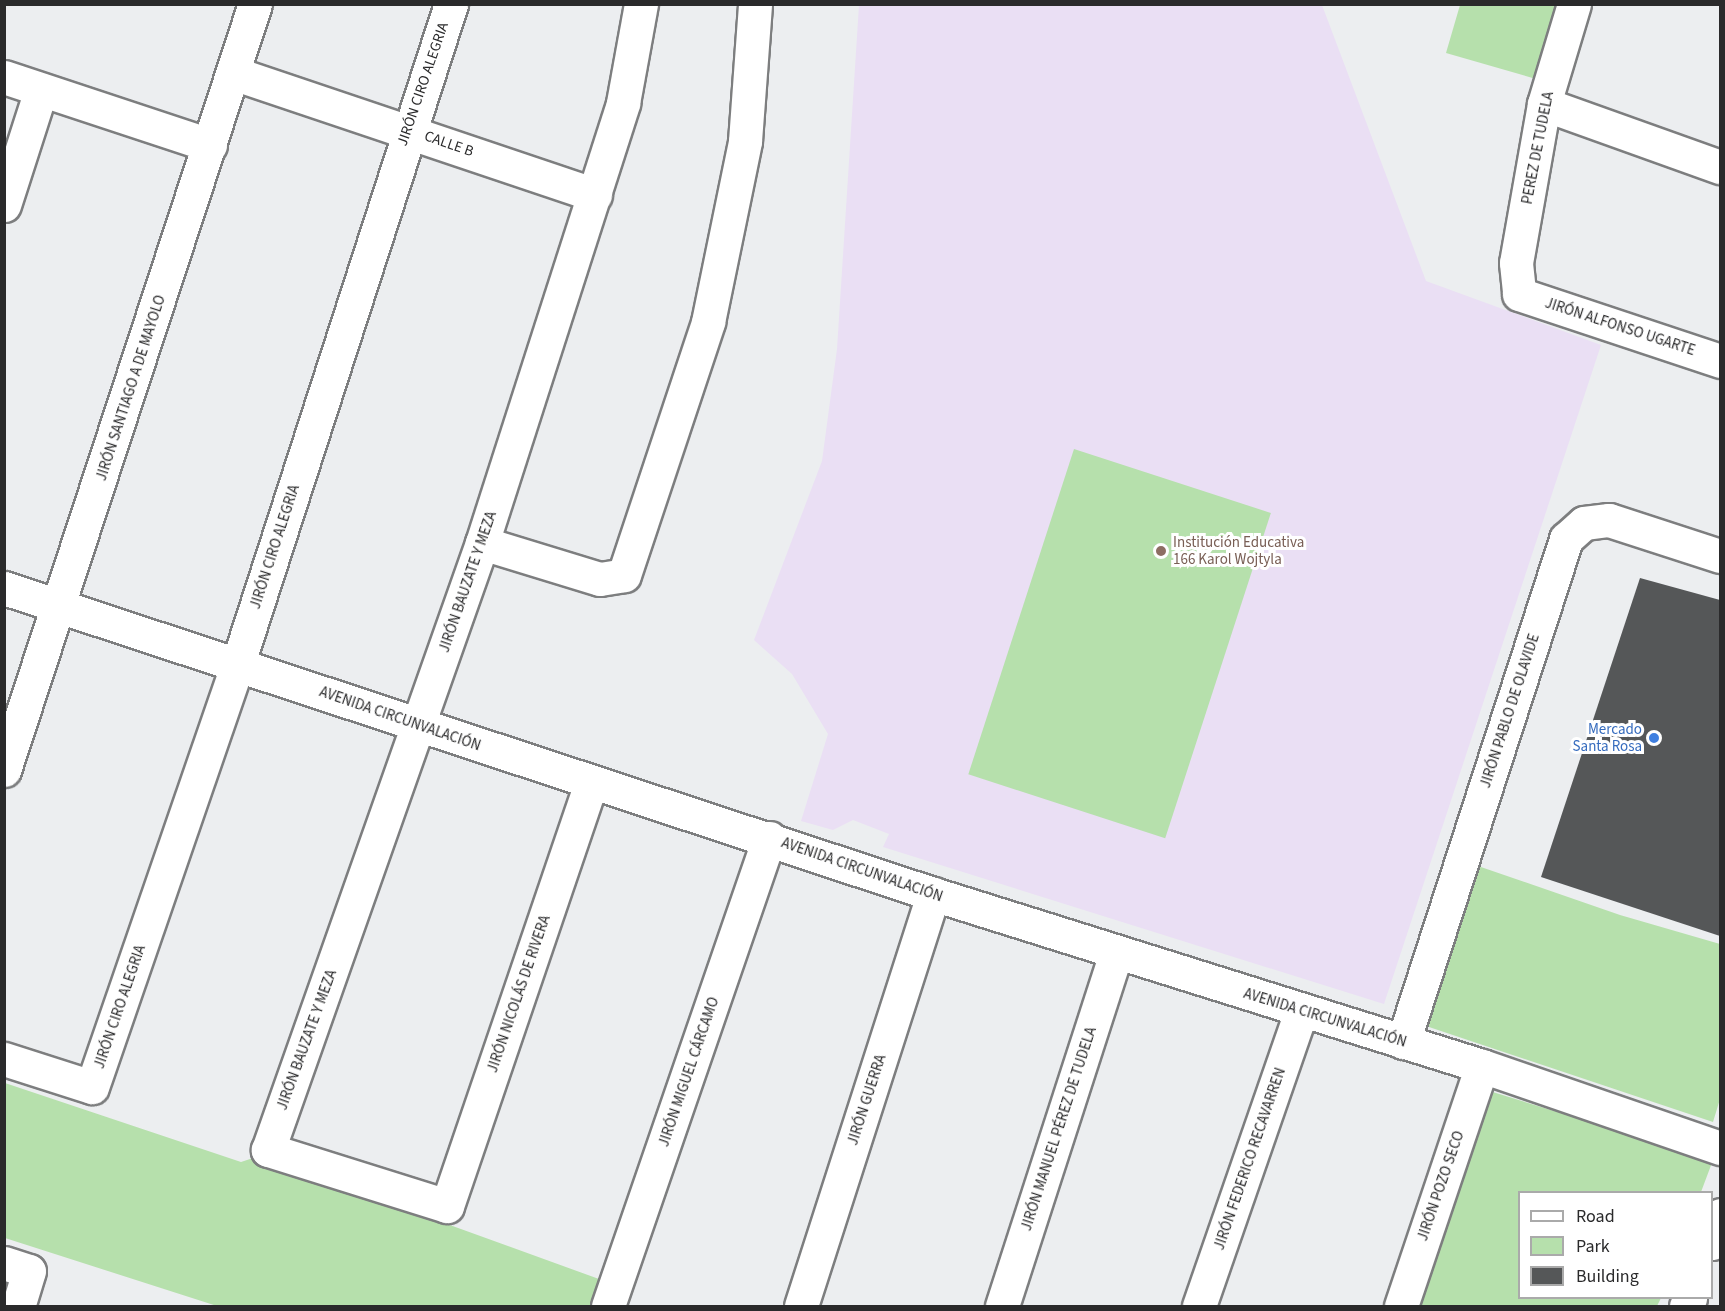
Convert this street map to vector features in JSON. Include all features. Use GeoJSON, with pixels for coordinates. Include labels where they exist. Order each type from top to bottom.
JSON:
{"type":"FeatureCollection","features":[{"type":"Feature","properties":{"kind":"street","name":"JIRÓN SANTIAGO A DE MAYOLO"},"geometry":{"type":"LineString","coordinates":[[4,770],[60,606],[255,4]]}},
{"type":"Feature","properties":{"kind":"street","name":"JIRÓN CIRO ALEGRIA"},"geometry":{"type":"LineString","coordinates":[[4,1059],[92,1087],[238,663],[407,129],[451,4]]}},
{"type":"Feature","properties":{"kind":"street","name":"JIRÓN BAUZATE Y MEZA"},"geometry":{"type":"LineString","coordinates":[[447,1206],[268,1150],[482,543],[623,102],[641,4]]}},
{"type":"Feature","properties":{"kind":"street"},"geometry":{"type":"LineString","coordinates":[[482,543],[600,579],[624,575],[708,322],[745,141],[755,4]]}},
{"type":"Feature","properties":{"kind":"street","name":"PEREZ DE TUDELA"},"geometry":{"type":"LineString","coordinates":[[1519,294],[1516,263],[1544,104],[1574,4]]}},
{"type":"Feature","properties":{"kind":"street","name":"CALLE B"},"geometry":{"type":"LineString","coordinates":[[232,74],[407,129],[595,195]]}},
{"type":"Feature","properties":{"kind":"street"},"geometry":{"type":"LineString","coordinates":[[4,77],[210,145]]}},
{"type":"Feature","properties":{"kind":"street"},"geometry":{"type":"LineString","coordinates":[[4,205],[41,90]]}},
{"type":"Feature","properties":{"kind":"street"},"geometry":{"type":"LineString","coordinates":[[1544,104],[1720,167]]}},
{"type":"Feature","properties":{"kind":"street","name":"JIRÓN ALFONSO UGARTE"},"geometry":{"type":"LineString","coordinates":[[1519,294],[1720,361]]}},
{"type":"Feature","properties":{"kind":"street","name":"JIRÓN PABLO DE OLAVIDE"},"geometry":{"type":"LineString","coordinates":[[1403,1042],[1566,539],[1584,523],[1609,520],[1720,556]]}},
{"type":"Feature","properties":{"kind":"street","name":"AVENIDA CIRCUNVALACIÓN"},"geometry":{"type":"LineString","coordinates":[[4,588],[238,663],[419,726],[591,783],[769,838],[933,894],[1301,1012],[1482,1066],[1720,1148]]}},
{"type":"Feature","properties":{"kind":"street","name":"JIRÓN NICOLÁS DE RIVERA"},"geometry":{"type":"LineString","coordinates":[[447,1206],[591,783]]}},
{"type":"Feature","properties":{"kind":"street","name":"JIRÓN MIGUEL CÁRCAMO"},"geometry":{"type":"LineString","coordinates":[[608,1306],[769,838]]}},
{"type":"Feature","properties":{"kind":"street","name":"JIRÓN GUERRA"},"geometry":{"type":"LineString","coordinates":[[801,1306],[933,894]]}},
{"type":"Feature","properties":{"kind":"street","name":"JIRÓN MANUEL PÉREZ DE TUDELA"},"geometry":{"type":"LineString","coordinates":[[1002,1306],[1116,952]]}},
{"type":"Feature","properties":{"kind":"street","name":"JIRÓN FEDERICO RECAVARREN"},"geometry":{"type":"LineString","coordinates":[[1199,1306],[1301,1012]]}},
{"type":"Feature","properties":{"kind":"street","name":"JIRÓN POZO SECO"},"geometry":{"type":"LineString","coordinates":[[1401,1306],[1482,1066]]}},
{"type":"Feature","properties":{"kind":"street"},"geometry":{"type":"LineString","coordinates":[[1713,1240],[1720,1215]]}},
{"type":"Feature","properties":{"kind":"street"},"geometry":{"type":"LineString","coordinates":[[17,1267],[18,1306]]}},
{"type":"Feature","properties":{"kind":"shaded area","name":"Institución Educativa 166 Karol Wojtyla"},"geometry":{"type":"Polygon","coordinates":[[[859,5],[1322,5],[1426,281],[1601,345],[1384,1004],[883,847],[889,834],[853,820],[833,830],[801,821],[828,734],[792,674],[754,640],[822,461],[837,349],[859,5]]]}},
{"type":"Feature","properties":{"kind":"green space"},"geometry":{"type":"Polygon","coordinates":[[[1460,5],[1558,5],[1536,79],[1446,53],[1460,5]]]}},
{"type":"Feature","properties":{"kind":"green space"},"geometry":{"type":"Polygon","coordinates":[[[1074,449],[1271,513],[1165,838],[968,774],[1074,449]]]}},
{"type":"Feature","properties":{"kind":"green space"},"geometry":{"type":"Polygon","coordinates":[[[1478,866],[1620,915],[1720,944],[1720,1099],[1713,1122],[1426,1026],[1478,866]]]}},
{"type":"Feature","properties":{"kind":"green space"},"geometry":{"type":"Polygon","coordinates":[[[5,1083],[241,1162],[259,1156],[599,1279],[590,1306],[217,1306],[5,1238],[5,1083]]]}},
{"type":"Feature","properties":{"kind":"green space"},"geometry":{"type":"Polygon","coordinates":[[[1483,1089],[1713,1160],[1701,1191],[1518,1191],[1518,1299],[1660,1299],[1657,1306],[1413,1306],[1483,1089]]]}},
{"type":"Feature","properties":{"kind":"building","name":"Mercado Santa Rosa"},"geometry":{"type":"Polygon","coordinates":[[[1640,578],[1720,600],[1720,936],[1541,877],[1640,578]]]}},
{"type":"Feature","properties":{"kind":"place","name":"Institución Educativa 166 Karol Wojtyla"},"geometry":{"type":"Point","coordinates":[1161,551]}},
{"type":"Feature","properties":{"kind":"place","name":"Mercado Santa Rosa"},"geometry":{"type":"Point","coordinates":[1654,738]}}]}
